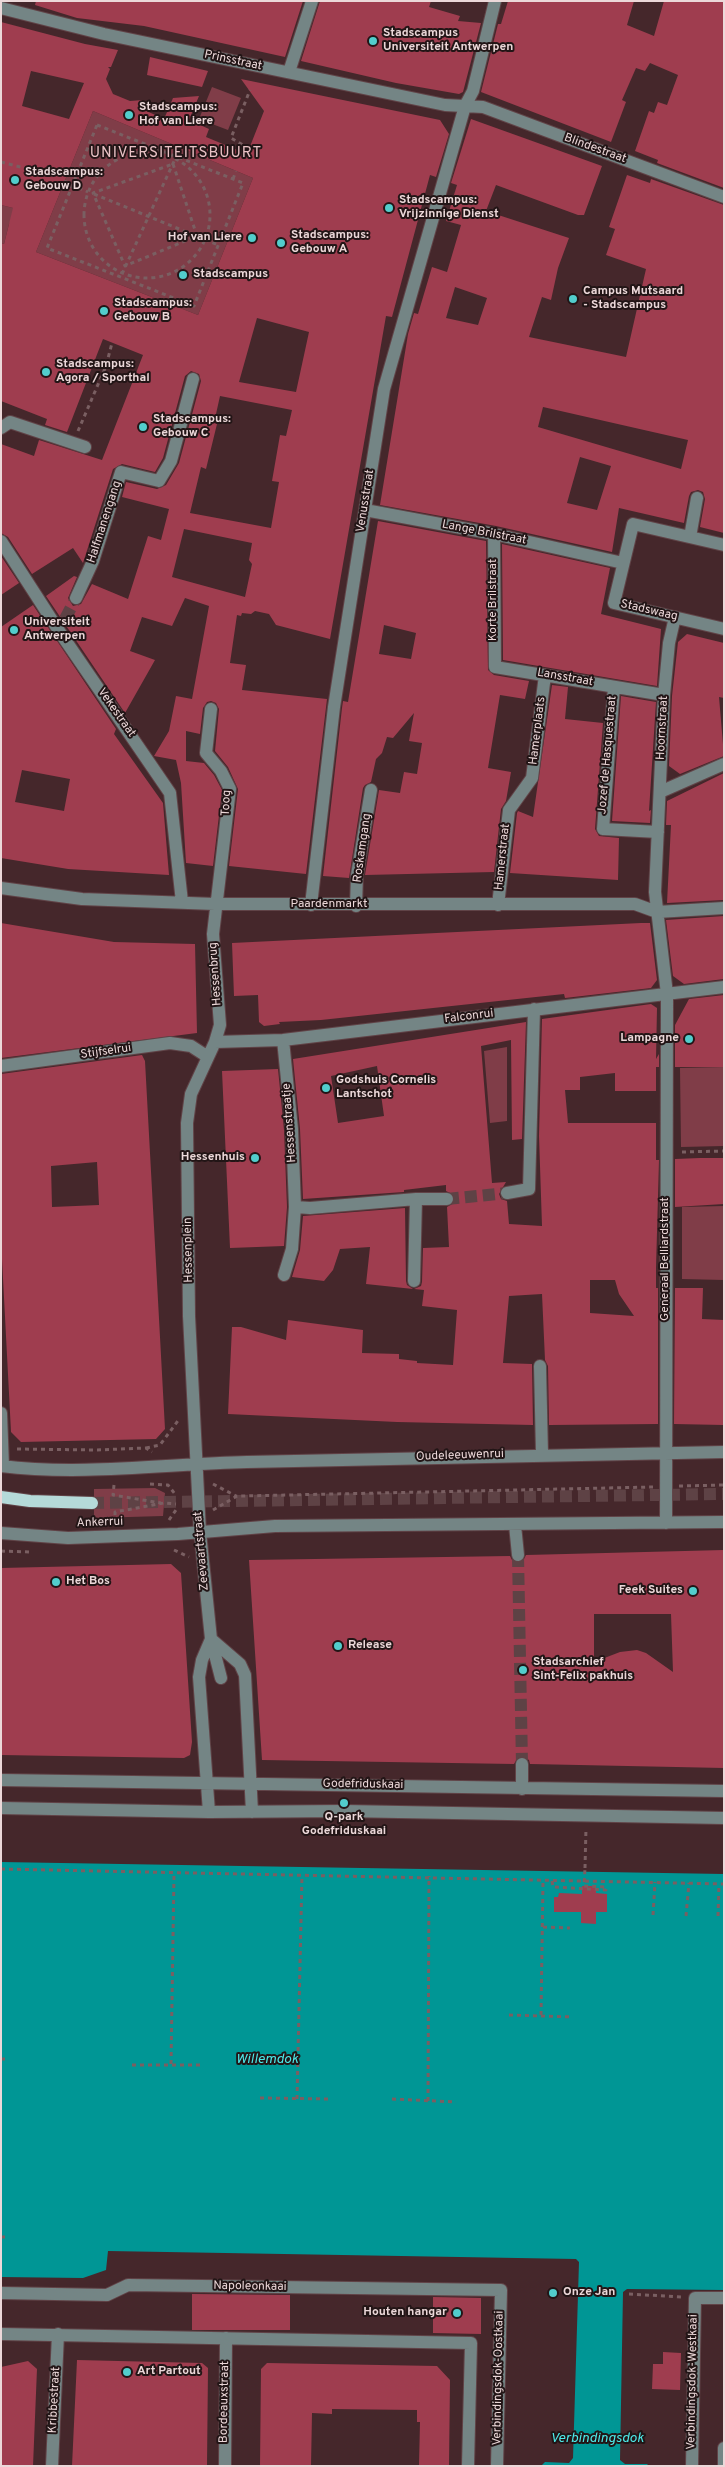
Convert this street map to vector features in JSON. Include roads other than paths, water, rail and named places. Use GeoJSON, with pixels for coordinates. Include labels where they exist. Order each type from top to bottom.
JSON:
{"type":"FeatureCollection","features":[{"type":"Feature","properties":{"kind":"main road","name":"Ankerrui"},"geometry":{"type":"LineString","coordinates":[[1,1497],[30,1501],[92,1503]]}},
{"type":"Feature","properties":{"kind":"street"},"geometry":{"type":"LineString","coordinates":[[288,72],[312,1]]}},
{"type":"Feature","properties":{"kind":"street","name":"Venusstraat"},"geometry":{"type":"LineString","coordinates":[[311,905],[334,707],[384,389],[465,106],[473,91],[495,1]]}},
{"type":"Feature","properties":{"kind":"street","name":"Prinsstraat"},"geometry":{"type":"LineString","coordinates":[[1,8],[104,34],[445,105],[465,106]]}},
{"type":"Feature","properties":{"kind":"street","name":"Blindestraat"},"geometry":{"type":"LineString","coordinates":[[465,106],[483,107],[724,197]]}},
{"type":"Feature","properties":{"kind":"street","name":"Halfmanengang"},"geometry":{"type":"LineString","coordinates":[[76,598],[93,562],[121,472],[158,481],[171,461],[193,379]]}},
{"type":"Feature","properties":{"kind":"street"},"geometry":{"type":"LineString","coordinates":[[1,428],[10,422],[79,445]]}},
{"type":"Feature","properties":{"kind":"street"},"geometry":{"type":"LineString","coordinates":[[690,537],[697,498]]}},
{"type":"Feature","properties":{"kind":"street","name":"Lange Brilstraat"},"geometry":{"type":"LineString","coordinates":[[365,510],[494,534],[623,563]]}},
{"type":"Feature","properties":{"kind":"street","name":"Stadswaag"},"geometry":{"type":"LineString","coordinates":[[724,545],[633,524],[614,603],[724,629]]}},
{"type":"Feature","properties":{"kind":"street","name":"Korte Brilstraat"},"geometry":{"type":"LineString","coordinates":[[494,534],[495,667]]}},
{"type":"Feature","properties":{"kind":"street","name":"Vekestraat"},"geometry":{"type":"LineString","coordinates":[[1,541],[59,631],[170,793],[182,902]]}},
{"type":"Feature","properties":{"kind":"street","name":"Hoornstraat"},"geometry":{"type":"LineString","coordinates":[[657,912],[655,892],[664,695],[669,642],[675,617]]}},
{"type":"Feature","properties":{"kind":"street"},"geometry":{"type":"LineString","coordinates":[[59,631],[65,619]]}},
{"type":"Feature","properties":{"kind":"street","name":"Lansstraat"},"geometry":{"type":"LineString","coordinates":[[495,667],[664,695]]}},
{"type":"Feature","properties":{"kind":"street","name":"Hamerplaats"},"geometry":{"type":"LineString","coordinates":[[509,810],[532,778],[545,675]]}},
{"type":"Feature","properties":{"kind":"street","name":"Jozef de Hasquestraat"},"geometry":{"type":"LineString","coordinates":[[614,687],[603,829],[658,835]]}},
{"type":"Feature","properties":{"kind":"street","name":"Toog"},"geometry":{"type":"LineString","coordinates":[[211,709],[206,753],[221,771],[230,788],[215,904]]}},
{"type":"Feature","properties":{"kind":"street"},"geometry":{"type":"LineString","coordinates":[[660,792],[724,764]]}},
{"type":"Feature","properties":{"kind":"street","name":"Roskamgang"},"geometry":{"type":"LineString","coordinates":[[356,906],[358,875],[371,790]]}},
{"type":"Feature","properties":{"kind":"street","name":"Hamerstraat"},"geometry":{"type":"LineString","coordinates":[[498,905],[509,810]]}},
{"type":"Feature","properties":{"kind":"street","name":"Paardenmarkt"},"geometry":{"type":"LineString","coordinates":[[1,888],[82,899],[215,904],[356,906],[635,904],[657,912]]}},
{"type":"Feature","properties":{"kind":"street","name":"Hessenbrug"},"geometry":{"type":"LineString","coordinates":[[215,904],[213,934],[220,1026],[215,1042]]}},
{"type":"Feature","properties":{"kind":"street"},"geometry":{"type":"LineString","coordinates":[[657,912],[724,908]]}},
{"type":"Feature","properties":{"kind":"street","name":"Generaal Belliardstraat"},"geometry":{"type":"LineString","coordinates":[[657,912],[667,994],[666,1524]]}},
{"type":"Feature","properties":{"kind":"street","name":"Falconrui"},"geometry":{"type":"LineString","coordinates":[[215,1042],[283,1040],[724,988]]}},
{"type":"Feature","properties":{"kind":"street"},"geometry":{"type":"LineString","coordinates":[[506,1192],[529,1189],[534,1009]]}},
{"type":"Feature","properties":{"kind":"street","name":"Hessenstraatje"},"geometry":{"type":"LineString","coordinates":[[283,1040],[292,1129],[295,1207],[292,1249],[284,1275]]}},
{"type":"Feature","properties":{"kind":"street","name":"Hessenplein"},"geometry":{"type":"LineString","coordinates":[[197,1464],[189,1316],[187,1123],[191,1094],[215,1042]]}},
{"type":"Feature","properties":{"kind":"street","name":"Stijfselrui"},"geometry":{"type":"LineString","coordinates":[[1,1066],[170,1043],[191,1046],[208,1057]]}},
{"type":"Feature","properties":{"kind":"street"},"geometry":{"type":"LineString","coordinates":[[414,1282],[416,1199]]}},
{"type":"Feature","properties":{"kind":"street"},"geometry":{"type":"LineString","coordinates":[[295,1207],[310,1208],[416,1199],[447,1199]]}},
{"type":"Feature","properties":{"kind":"street"},"geometry":{"type":"LineString","coordinates":[[540,1366],[542,1454]]}},
{"type":"Feature","properties":{"kind":"street"},"geometry":{"type":"LineString","coordinates":[[1,1413],[2,1466],[32,1469],[88,1469],[197,1464]]}},
{"type":"Feature","properties":{"kind":"street","name":"Oudeleeuwenrui"},"geometry":{"type":"LineString","coordinates":[[197,1464],[542,1454],[724,1452]]}},
{"type":"Feature","properties":{"kind":"street","name":"Zeevaartstraat"},"geometry":{"type":"LineString","coordinates":[[197,1464],[202,1564],[211,1639],[202,1660],[199,1677],[209,1812]]}},
{"type":"Feature","properties":{"kind":"street"},"geometry":{"type":"LineString","coordinates":[[199,1526],[666,1524],[724,1522]]}},
{"type":"Feature","properties":{"kind":"street"},"geometry":{"type":"LineString","coordinates":[[515,1525],[518,1555]]}},
{"type":"Feature","properties":{"kind":"street","name":"Ankerrui"},"geometry":{"type":"LineString","coordinates":[[1,1534],[68,1538],[199,1526]]}},
{"type":"Feature","properties":{"kind":"street"},"geometry":{"type":"LineString","coordinates":[[211,1639],[221,1678]]}},
{"type":"Feature","properties":{"kind":"street"},"geometry":{"type":"LineString","coordinates":[[211,1639],[240,1664],[245,1675],[252,1812]]}},
{"type":"Feature","properties":{"kind":"street"},"geometry":{"type":"LineString","coordinates":[[522,1764],[522,1788]]}},
{"type":"Feature","properties":{"kind":"street","name":"Godefriduskaai"},"geometry":{"type":"LineString","coordinates":[[1,1780],[724,1791]]}},
{"type":"Feature","properties":{"kind":"street"},"geometry":{"type":"LineString","coordinates":[[1,1808],[209,1812],[345,1811],[724,1818]]}},
{"type":"Feature","properties":{"kind":"street","name":"Napoleonkaai"},"geometry":{"type":"LineString","coordinates":[[1,2294],[107,2295],[128,2285],[501,2290]]}},
{"type":"Feature","properties":{"kind":"street","name":"Verbindingsdok-Oostkaai"},"geometry":{"type":"LineString","coordinates":[[497,2466],[501,2290]]}},
{"type":"Feature","properties":{"kind":"street","name":"Verbindingsdok-Westkaai"},"geometry":{"type":"LineString","coordinates":[[692,2466],[695,2298],[724,2298]]}},
{"type":"Feature","properties":{"kind":"street"},"geometry":{"type":"LineString","coordinates":[[1,2334],[471,2343],[468,2466]]}},
{"type":"Feature","properties":{"kind":"street","name":"Kribbestraat"},"geometry":{"type":"LineString","coordinates":[[52,2466],[58,2334]]}},
{"type":"Feature","properties":{"kind":"street","name":"Bordeauxstraat"},"geometry":{"type":"LineString","coordinates":[[225,2466],[226,2338]]}},
{"type":"Feature","properties":{"kind":"street"},"geometry":{"type":"LineString","coordinates":[[724,2448],[724,2466]]}},
{"type":"Feature","properties":{"kind":"water","name":"Willemdok"},"geometry":{"type":"Polygon","coordinates":[[[1,1862],[724,1874],[724,2290],[627,2289],[623,2292],[620,2460],[625,2464],[647,2464],[649,2466],[541,2466],[545,2462],[569,2463],[573,2458],[579,2262],[576,2259],[108,2251],[106,2270],[83,2278],[1,2277],[1,1862]]]}},
{"type":"Feature","properties":{"kind":"tunnel"},"geometry":{"type":"LineString","coordinates":[[65,619],[76,598]]}},
{"type":"Feature","properties":{"kind":"tunnel"},"geometry":{"type":"LineString","coordinates":[[447,1199],[507,1193]]}},
{"type":"Feature","properties":{"kind":"tunnel"},"geometry":{"type":"LineString","coordinates":[[92,1503],[724,1494]]}},
{"type":"Feature","properties":{"kind":"tunnel"},"geometry":{"type":"LineString","coordinates":[[518,1555],[522,1764]]}},
{"type":"Feature","properties":{"kind":"place","name":"Stadscampus Universiteit Antwerpen"},"geometry":{"type":"Point","coordinates":[373,41]}},
{"type":"Feature","properties":{"kind":"place","name":"Stadscampus: Hof van Liere"},"geometry":{"type":"Point","coordinates":[129,115]}},
{"type":"Feature","properties":{"kind":"place","name":"Stadscampus: Gebouw D"},"geometry":{"type":"Point","coordinates":[15,180]}},
{"type":"Feature","properties":{"kind":"place","name":"Stadscampus: Vrijzinnige Dienst"},"geometry":{"type":"Point","coordinates":[389,208]}},
{"type":"Feature","properties":{"kind":"place","name":"Hof van Liere"},"geometry":{"type":"Point","coordinates":[252,238]}},
{"type":"Feature","properties":{"kind":"place","name":"Stadscampus: Gebouw A"},"geometry":{"type":"Point","coordinates":[281,243]}},
{"type":"Feature","properties":{"kind":"place","name":"Stadscampus"},"geometry":{"type":"Point","coordinates":[183,275]}},
{"type":"Feature","properties":{"kind":"place","name":"Campus Mutsaard - Stadscampus"},"geometry":{"type":"Point","coordinates":[573,299]}},
{"type":"Feature","properties":{"kind":"place","name":"Stadscampus: Gebouw B"},"geometry":{"type":"Point","coordinates":[104,311]}},
{"type":"Feature","properties":{"kind":"place","name":"Stadscampus: Agora / Sporthal"},"geometry":{"type":"Point","coordinates":[46,372]}},
{"type":"Feature","properties":{"kind":"place","name":"Stadscampus: Gebouw C"},"geometry":{"type":"Point","coordinates":[143,427]}},
{"type":"Feature","properties":{"kind":"place","name":"Universiteit Antwerpen"},"geometry":{"type":"Point","coordinates":[14,630]}},
{"type":"Feature","properties":{"kind":"place","name":"Lampagne"},"geometry":{"type":"Point","coordinates":[689,1039]}},
{"type":"Feature","properties":{"kind":"place","name":"Godshuis Cornelis Lantschot"},"geometry":{"type":"Point","coordinates":[326,1088]}},
{"type":"Feature","properties":{"kind":"place","name":"Hessenhuis"},"geometry":{"type":"Point","coordinates":[255,1158]}},
{"type":"Feature","properties":{"kind":"place","name":"Het Bos"},"geometry":{"type":"Point","coordinates":[56,1582]}},
{"type":"Feature","properties":{"kind":"place","name":"Feek Suites"},"geometry":{"type":"Point","coordinates":[693,1591]}},
{"type":"Feature","properties":{"kind":"place","name":"Release"},"geometry":{"type":"Point","coordinates":[338,1646]}},
{"type":"Feature","properties":{"kind":"place","name":"Stadsarchief Sint-Felix pakhuis"},"geometry":{"type":"Point","coordinates":[523,1670]}},
{"type":"Feature","properties":{"kind":"place","name":"Q-park Godefriduskaai"},"geometry":{"type":"Point","coordinates":[344,1803]}},
{"type":"Feature","properties":{"kind":"place","name":"Onze Jan"},"geometry":{"type":"Point","coordinates":[553,2293]}},
{"type":"Feature","properties":{"kind":"place","name":"Houten hangar"},"geometry":{"type":"Point","coordinates":[457,2313]}},
{"type":"Feature","properties":{"kind":"place","name":"Art Partout"},"geometry":{"type":"Point","coordinates":[127,2372]}},
{"type":"Feature","properties":{"kind":"district","name":"UNIVERSITEITSBUURT"},"geometry":{"type":"Point","coordinates":[176,154]}},
{"type":"Feature","properties":{"kind":"water label","name":"Verbindingsdok"},"geometry":{"type":"Point","coordinates":[597,2439]}}]}
